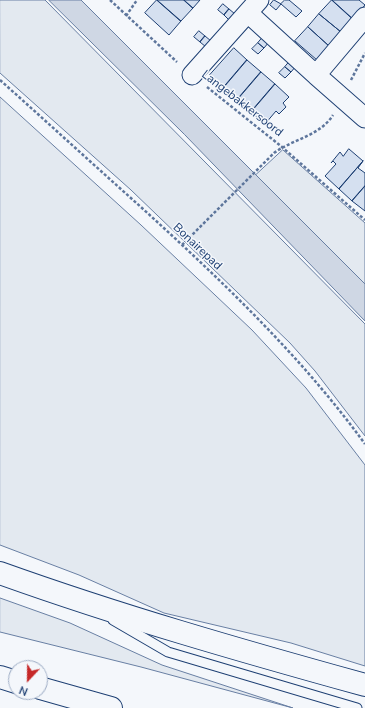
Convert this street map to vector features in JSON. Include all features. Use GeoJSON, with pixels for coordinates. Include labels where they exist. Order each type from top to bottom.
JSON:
{"type":"FeatureCollection","features":[{"type":"Feature","properties":{"kind":"highway"},"geometry":{"type":"LineString","coordinates":[[0,573],[81,602],[179,632],[365,685]]}},
{"type":"Feature","properties":{"kind":"highway"},"geometry":{"type":"LineString","coordinates":[[48,690],[111,708]]}},
{"type":"Feature","properties":{"kind":"street"},"geometry":{"type":"LineString","coordinates":[[192,75],[254,7],[316,75],[365,118]]}},
{"type":"Feature","properties":{"kind":"street"},"geometry":{"type":"LineString","coordinates":[[316,75],[365,17]]}},
{"type":"Feature","properties":{"kind":"lane"},"geometry":{"type":"LineString","coordinates":[[81,602],[168,652],[357,708]]}},
{"type":"Feature","properties":{"kind":"path","name":"Langebakkersoord"},"geometry":{"type":"LineString","coordinates":[[110,0],[192,75],[282,147],[365,220]]}},
{"type":"Feature","properties":{"kind":"path"},"geometry":{"type":"LineString","coordinates":[[126,16],[137,0]]}},
{"type":"Feature","properties":{"kind":"path"},"geometry":{"type":"LineString","coordinates":[[182,245],[265,161],[282,147],[310,135],[325,126],[334,115],[365,53]]}},
{"type":"Feature","properties":{"kind":"path","name":"Bonairepad"},"geometry":{"type":"LineString","coordinates":[[0,80],[182,245],[275,335],[307,370],[365,444]]}},
{"type":"Feature","properties":{"kind":"shaded area"},"geometry":{"type":"Polygon","coordinates":[[[0,0],[45,0],[365,324],[365,436],[315,371],[290,343],[131,190],[0,73],[0,0]]]}},
{"type":"Feature","properties":{"kind":"shaded area"},"geometry":{"type":"Polygon","coordinates":[[[49,0],[81,0],[365,284],[365,321],[185,135],[49,0]]]}},
{"type":"Feature","properties":{"kind":"shaded area"},"geometry":{"type":"Polygon","coordinates":[[[0,97],[141,225],[252,330],[306,388],[365,465],[365,666],[291,643],[164,613],[79,575],[0,545],[0,97]]]}},
{"type":"Feature","properties":{"kind":"shaded area"},"geometry":{"type":"Polygon","coordinates":[[[283,150],[365,223],[365,284],[256,175],[283,150]]]}},
{"type":"Feature","properties":{"kind":"shaded area"},"geometry":{"type":"Polygon","coordinates":[[[0,598],[70,623],[162,665],[293,708],[141,667],[0,632],[0,598]]]}},
{"type":"Feature","properties":{"kind":"building"},"geometry":{"type":"Polygon","coordinates":[[[157,0],[181,21],[169,35],[145,13],[157,0]]]}},
{"type":"Feature","properties":{"kind":"building"},"geometry":{"type":"Polygon","coordinates":[[[157,0],[184,0],[193,8],[181,21],[157,0]]]}},
{"type":"Feature","properties":{"kind":"building"},"geometry":{"type":"Polygon","coordinates":[[[184,0],[200,0],[193,8],[184,0]]]}},
{"type":"Feature","properties":{"kind":"building"},"geometry":{"type":"Polygon","coordinates":[[[274,0],[281,4],[276,10],[270,5],[274,0]]]}},
{"type":"Feature","properties":{"kind":"building"},"geometry":{"type":"Polygon","coordinates":[[[285,0],[289,0],[302,11],[296,17],[281,4],[285,0]]]}},
{"type":"Feature","properties":{"kind":"building"},"geometry":{"type":"Polygon","coordinates":[[[332,0],[353,19],[341,32],[319,14],[332,0]]]}},
{"type":"Feature","properties":{"kind":"building"},"geometry":{"type":"Polygon","coordinates":[[[332,0],[359,0],[365,5],[353,19],[332,0]]]}},
{"type":"Feature","properties":{"kind":"building"},"geometry":{"type":"Polygon","coordinates":[[[223,4],[229,9],[224,15],[218,10],[223,4]]]}},
{"type":"Feature","properties":{"kind":"building"},"geometry":{"type":"Polygon","coordinates":[[[229,9],[235,14],[229,20],[224,15],[229,9]]]}},
{"type":"Feature","properties":{"kind":"building"},"geometry":{"type":"Polygon","coordinates":[[[319,14],[341,32],[329,46],[308,27],[319,14]]]}},
{"type":"Feature","properties":{"kind":"building"},"geometry":{"type":"Polygon","coordinates":[[[308,27],[329,46],[317,60],[295,41],[308,27]]]}},
{"type":"Feature","properties":{"kind":"building"},"geometry":{"type":"Polygon","coordinates":[[[199,31],[205,36],[200,42],[194,37],[199,31]]]}},
{"type":"Feature","properties":{"kind":"building"},"geometry":{"type":"Polygon","coordinates":[[[205,36],[211,41],[206,47],[200,42],[205,36]]]}},
{"type":"Feature","properties":{"kind":"building"},"geometry":{"type":"Polygon","coordinates":[[[263,37],[269,42],[264,48],[258,43],[263,37]]]}},
{"type":"Feature","properties":{"kind":"building"},"geometry":{"type":"Polygon","coordinates":[[[258,43],[264,48],[258,54],[252,49],[258,43]]]}},
{"type":"Feature","properties":{"kind":"building"},"geometry":{"type":"Polygon","coordinates":[[[234,48],[247,60],[224,87],[210,75],[234,48]]]}},
{"type":"Feature","properties":{"kind":"building"},"geometry":{"type":"Polygon","coordinates":[[[247,60],[261,72],[237,100],[224,87],[247,60]]]}},
{"type":"Feature","properties":{"kind":"building"},"geometry":{"type":"Polygon","coordinates":[[[290,61],[296,66],[291,72],[285,67],[290,61]]]}},
{"type":"Feature","properties":{"kind":"building"},"geometry":{"type":"Polygon","coordinates":[[[285,67],[291,72],[285,78],[279,73],[285,67]]]}},
{"type":"Feature","properties":{"kind":"building"},"geometry":{"type":"Polygon","coordinates":[[[261,72],[275,84],[251,112],[237,100],[261,72]]]}},
{"type":"Feature","properties":{"kind":"building"},"geometry":{"type":"Polygon","coordinates":[[[275,84],[289,97],[283,103],[286,107],[279,114],[276,111],[265,124],[251,112],[275,84]]]}},
{"type":"Feature","properties":{"kind":"building"},"geometry":{"type":"Polygon","coordinates":[[[349,149],[363,161],[339,189],[325,176],[336,164],[333,161],[331,163],[340,152],[343,156],[349,149]]]}},
{"type":"Feature","properties":{"kind":"building"},"geometry":{"type":"Polygon","coordinates":[[[363,161],[358,168],[365,173],[365,186],[352,201],[339,189],[363,161]]]}},
{"type":"Feature","properties":{"kind":"building"},"geometry":{"type":"Polygon","coordinates":[[[365,186],[365,211],[352,201],[365,186]]]}}]}
